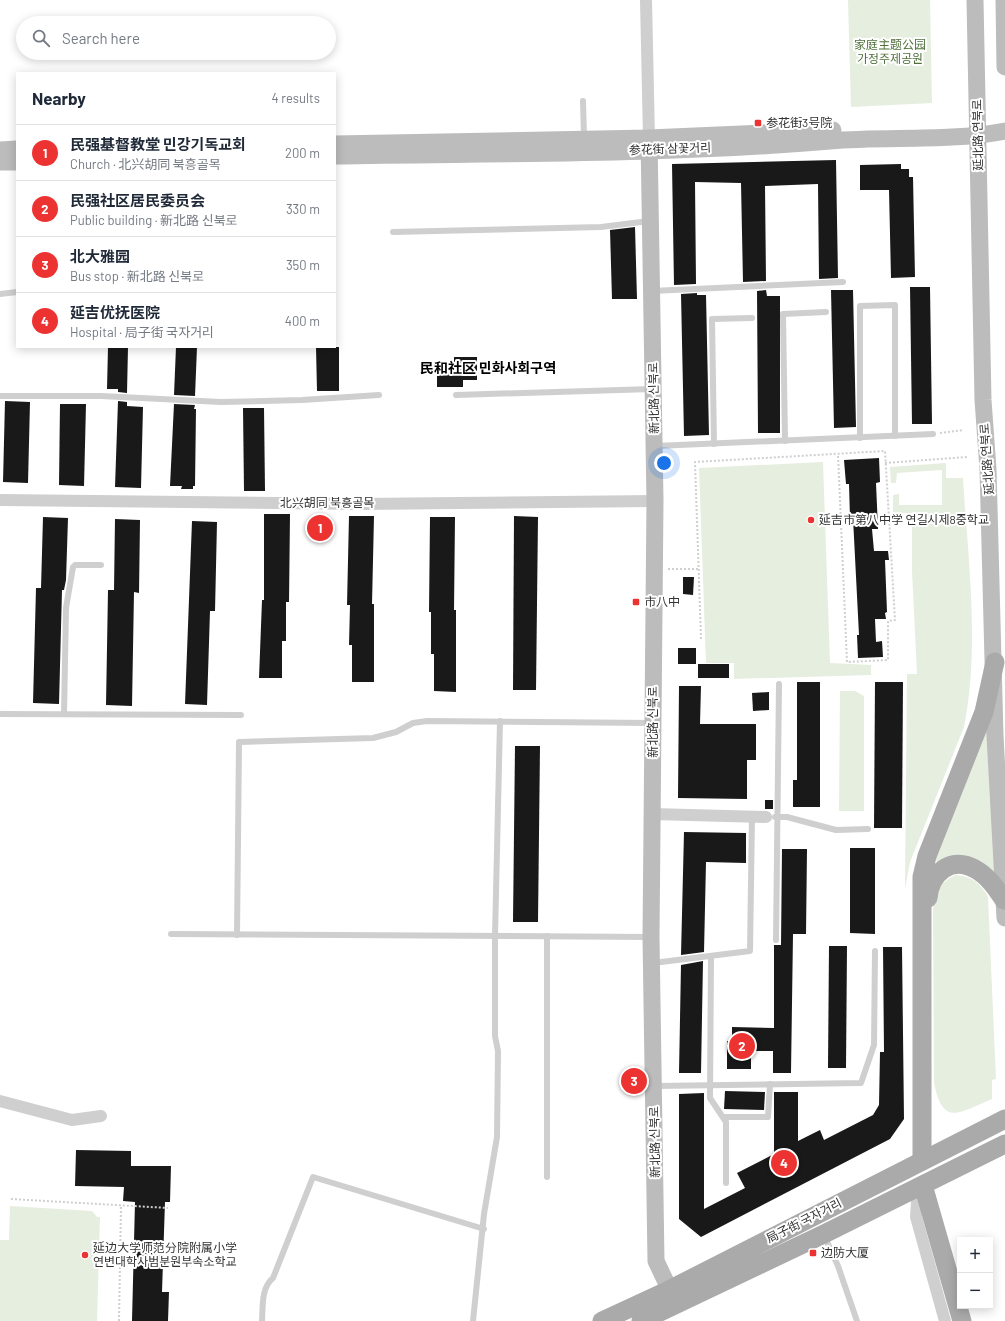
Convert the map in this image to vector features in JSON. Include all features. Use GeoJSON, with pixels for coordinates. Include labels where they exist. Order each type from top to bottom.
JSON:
{"type":"FeatureCollection","features":[{"type":"Feature","properties":{"kind":"main road","name":"延北路 연북로"},"geometry":{"type":"LineString","coordinates":[[975,0],[983,400],[988,469],[995,662],[995,736],[1005,909]]}},
{"type":"Feature","properties":{"kind":"main road"},"geometry":{"type":"LineString","coordinates":[[1004,0],[1005,67]]}},
{"type":"Feature","properties":{"kind":"main road","name":"参花街 삼꽃거리"},"geometry":{"type":"LineString","coordinates":[[336,156],[1005,131]]}},
{"type":"Feature","properties":{"kind":"main road","name":"参花街 삼꽃거리"},"geometry":{"type":"LineString","coordinates":[[336,144],[584,139],[650,144]]}},
{"type":"Feature","properties":{"kind":"main road","name":"新北路 신북로"},"geometry":{"type":"LineString","coordinates":[[650,144],[655,501],[651,937],[656,1260],[673,1297]]}},
{"type":"Feature","properties":{"kind":"main road"},"geometry":{"type":"LineString","coordinates":[[0,150],[16,150]]}},
{"type":"Feature","properties":{"kind":"main road"},"geometry":{"type":"LineString","coordinates":[[0,162],[16,162]]}},
{"type":"Feature","properties":{"kind":"main road"},"geometry":{"type":"LineString","coordinates":[[924,1160],[922,877],[927,856],[984,712],[995,662]]}},
{"type":"Feature","properties":{"kind":"main road"},"geometry":{"type":"LineString","coordinates":[[924,1160],[927,908],[930,885],[938,872],[944,868],[953,865],[965,865],[982,873],[992,882],[1005,909]]}},
{"type":"Feature","properties":{"kind":"main road","name":"局子街 국자거리"},"geometry":{"type":"LineString","coordinates":[[641,1321],[673,1297],[924,1160],[1005,1119]]}},
{"type":"Feature","properties":{"kind":"main road","name":"局子街 국자거리"},"geometry":{"type":"LineString","coordinates":[[602,1321],[673,1297],[824,1234],[1005,1144]]}},
{"type":"Feature","properties":{"kind":"main road"},"geometry":{"type":"LineString","coordinates":[[920,1186],[955,1321]]}},
{"type":"Feature","properties":{"kind":"main road"},"geometry":{"type":"LineString","coordinates":[[920,1186],[962,1321]]}},
{"type":"Feature","properties":{"kind":"street"},"geometry":{"type":"LineString","coordinates":[[646,0],[650,144]]}},
{"type":"Feature","properties":{"kind":"street","name":"北兴胡同 북흥골목"},"geometry":{"type":"LineString","coordinates":[[0,500],[359,504],[655,501]]}},
{"type":"Feature","properties":{"kind":"street"},"geometry":{"type":"LineString","coordinates":[[652,814],[772,817]]}},
{"type":"Feature","properties":{"kind":"street"},"geometry":{"type":"LineString","coordinates":[[0,1101],[72,1120],[101,1116]]}},
{"type":"Feature","properties":{"kind":"street"},"geometry":{"type":"LineString","coordinates":[[920,1186],[916,1217],[945,1321]]}},
{"type":"Feature","properties":{"kind":"lane"},"geometry":{"type":"LineString","coordinates":[[583,101],[584,139]]}},
{"type":"Feature","properties":{"kind":"lane"},"geometry":{"type":"LineString","coordinates":[[393,232],[601,227],[652,221]]}},
{"type":"Feature","properties":{"kind":"lane"},"geometry":{"type":"LineString","coordinates":[[652,291],[843,282]]}},
{"type":"Feature","properties":{"kind":"lane"},"geometry":{"type":"LineString","coordinates":[[0,294],[16,292]]}},
{"type":"Feature","properties":{"kind":"lane"},"geometry":{"type":"LineString","coordinates":[[860,438],[860,306],[895,306],[895,436]]}},
{"type":"Feature","properties":{"kind":"lane"},"geometry":{"type":"LineString","coordinates":[[785,441],[783,314],[826,312]]}},
{"type":"Feature","properties":{"kind":"lane"},"geometry":{"type":"LineString","coordinates":[[714,444],[712,319],[752,318]]}},
{"type":"Feature","properties":{"kind":"lane"},"geometry":{"type":"LineString","coordinates":[[456,395],[654,389]]}},
{"type":"Feature","properties":{"kind":"lane"},"geometry":{"type":"LineString","coordinates":[[0,396],[101,396],[221,402],[302,400],[379,394]]}},
{"type":"Feature","properties":{"kind":"lane"},"geometry":{"type":"LineString","coordinates":[[654,446],[933,434]]}},
{"type":"Feature","properties":{"kind":"lane"},"geometry":{"type":"LineString","coordinates":[[64,714],[66,608],[73,567],[75,565],[101,565]]}},
{"type":"Feature","properties":{"kind":"lane"},"geometry":{"type":"LineString","coordinates":[[776,940],[772,817],[779,684]]}},
{"type":"Feature","properties":{"kind":"lane"},"geometry":{"type":"LineString","coordinates":[[0,714],[242,715]]}},
{"type":"Feature","properties":{"kind":"lane"},"geometry":{"type":"LineString","coordinates":[[237,935],[239,742],[373,738],[396,732],[412,723],[426,721],[653,723]]}},
{"type":"Feature","properties":{"kind":"lane"},"geometry":{"type":"LineString","coordinates":[[473,1321],[484,1229],[484,1214],[497,1137],[498,1051],[495,1036],[495,936],[500,722]]}},
{"type":"Feature","properties":{"kind":"lane"},"geometry":{"type":"LineString","coordinates":[[652,963],[750,951],[752,816]]}},
{"type":"Feature","properties":{"kind":"lane"},"geometry":{"type":"LineString","coordinates":[[772,817],[787,817],[836,830],[868,830]]}},
{"type":"Feature","properties":{"kind":"lane"},"geometry":{"type":"LineString","coordinates":[[171,934],[651,937]]}},
{"type":"Feature","properties":{"kind":"lane"},"geometry":{"type":"LineString","coordinates":[[546,1177],[547,936]]}},
{"type":"Feature","properties":{"kind":"lane"},"geometry":{"type":"LineString","coordinates":[[654,1086],[861,1083],[874,1045],[875,951]]}},
{"type":"Feature","properties":{"kind":"lane"},"geometry":{"type":"LineString","coordinates":[[711,956],[710,1098],[724,1117],[727,1129],[726,1183]]}},
{"type":"Feature","properties":{"kind":"lane"},"geometry":{"type":"LineString","coordinates":[[724,1117],[768,1117],[770,1084]]}},
{"type":"Feature","properties":{"kind":"lane"},"geometry":{"type":"LineString","coordinates":[[262,1321],[265,1291],[268,1282],[273,1278],[313,1177],[484,1229]]}},
{"type":"Feature","properties":{"kind":"lane"},"geometry":{"type":"LineString","coordinates":[[824,1234],[838,1266],[857,1321]]}},
{"type":"Feature","properties":{"kind":"path"},"geometry":{"type":"LineString","coordinates":[[933,434],[963,430]]}},
{"type":"Feature","properties":{"kind":"path"},"geometry":{"type":"LineString","coordinates":[[701,639],[695,462],[838,454],[885,452],[894,620],[888,620],[888,660],[847,662],[838,454]]}},
{"type":"Feature","properties":{"kind":"path"},"geometry":{"type":"LineString","coordinates":[[885,463],[967,457]]}},
{"type":"Feature","properties":{"kind":"path"},"geometry":{"type":"LineString","coordinates":[[654,569],[699,569]]}},
{"type":"Feature","properties":{"kind":"path"},"geometry":{"type":"LineString","coordinates":[[11,1199],[168,1208]]}},
{"type":"Feature","properties":{"kind":"path"},"geometry":{"type":"LineString","coordinates":[[119,1321],[121,1205]]}},
{"type":"Feature","properties":{"kind":"green space","name":"家庭主题公园 가정주제공원"},"geometry":{"type":"Polygon","coordinates":[[[848,0],[930,0],[932,103],[851,107],[848,0]]]}},
{"type":"Feature","properties":{"kind":"green space"},"geometry":{"type":"Polygon","coordinates":[[[823,462],[830,663],[871,665],[871,675],[734,679],[734,663],[706,663],[699,468],[823,462]]]}},
{"type":"Feature","properties":{"kind":"green space"},"geometry":{"type":"Polygon","coordinates":[[[946,463],[946,478],[963,478],[970,571],[972,634],[969,696],[964,727],[910,862],[905,889],[907,674],[917,674],[912,571],[912,513],[893,513],[893,495],[899,494],[899,505],[942,505],[942,470],[897,473],[896,483],[891,483],[890,467],[946,463]]]}},
{"type":"Feature","properties":{"kind":"green space"},"geometry":{"type":"Polygon","coordinates":[[[840,691],[855,691],[864,696],[864,811],[839,811],[840,691]]]}},
{"type":"Feature","properties":{"kind":"green space"},"geometry":{"type":"Polygon","coordinates":[[[988,726],[995,876],[939,864],[935,860],[988,726]]]}},
{"type":"Feature","properties":{"kind":"green space"},"geometry":{"type":"Polygon","coordinates":[[[956,875],[967,877],[975,881],[979,884],[988,897],[996,1079],[992,1080],[992,1099],[962,1112],[954,1113],[948,1111],[942,1106],[934,1083],[933,911],[936,894],[939,889],[946,881],[956,875]]]}},
{"type":"Feature","properties":{"kind":"green space"},"geometry":{"type":"Polygon","coordinates":[[[10,1206],[92,1211],[97,1217],[100,1217],[97,1321],[0,1321],[0,1240],[9,1240],[10,1206]]]}},
{"type":"Feature","properties":{"kind":"building"},"geometry":{"type":"Polygon","coordinates":[[[836,160],[838,278],[819,279],[818,184],[765,186],[766,281],[743,282],[741,183],[695,182],[696,284],[674,285],[672,164],[836,160]]]}},
{"type":"Feature","properties":{"kind":"building"},"geometry":{"type":"Polygon","coordinates":[[[901,164],[901,169],[909,169],[909,177],[913,177],[915,277],[891,278],[889,190],[860,190],[860,165],[901,164]]]}},
{"type":"Feature","properties":{"kind":"building"},"geometry":{"type":"Polygon","coordinates":[[[635,227],[637,299],[612,299],[610,230],[635,227]]]}},
{"type":"Feature","properties":{"kind":"building"},"geometry":{"type":"Polygon","coordinates":[[[910,287],[930,287],[932,424],[912,424],[910,287]]]}},
{"type":"Feature","properties":{"kind":"building"},"geometry":{"type":"Polygon","coordinates":[[[766,290],[767,296],[780,296],[780,433],[758,433],[757,291],[766,290]]]}},
{"type":"Feature","properties":{"kind":"building"},"geometry":{"type":"Polygon","coordinates":[[[831,290],[853,290],[856,427],[834,428],[831,290]]]}},
{"type":"Feature","properties":{"kind":"building"},"geometry":{"type":"Polygon","coordinates":[[[697,293],[697,295],[706,295],[709,435],[684,436],[681,294],[697,293]]]}},
{"type":"Feature","properties":{"kind":"building"},"geometry":{"type":"Polygon","coordinates":[[[339,347],[339,391],[317,391],[316,348],[339,347]]]}},
{"type":"Feature","properties":{"kind":"building"},"geometry":{"type":"Polygon","coordinates":[[[108,348],[128,348],[127,393],[118,392],[118,389],[107,389],[108,348]]]}},
{"type":"Feature","properties":{"kind":"building"},"geometry":{"type":"Polygon","coordinates":[[[176,348],[197,348],[195,396],[174,395],[176,348]]]}},
{"type":"Feature","properties":{"kind":"building"},"geometry":{"type":"Polygon","coordinates":[[[454,357],[477,357],[477,380],[463,380],[463,387],[437,387],[437,363],[454,363],[454,357]]]}},
{"type":"Feature","properties":{"kind":"building"},"geometry":{"type":"Polygon","coordinates":[[[5,401],[30,402],[28,483],[3,482],[5,401]]]}},
{"type":"Feature","properties":{"kind":"building"},"geometry":{"type":"Polygon","coordinates":[[[118,401],[127,402],[127,406],[143,407],[141,488],[115,487],[118,401]]]}},
{"type":"Feature","properties":{"kind":"building"},"geometry":{"type":"Polygon","coordinates":[[[60,404],[86,404],[84,486],[59,485],[60,404]]]}},
{"type":"Feature","properties":{"kind":"building"},"geometry":{"type":"Polygon","coordinates":[[[174,404],[195,405],[194,409],[196,409],[195,486],[193,486],[193,489],[181,489],[182,486],[170,486],[174,404]]]}},
{"type":"Feature","properties":{"kind":"building"},"geometry":{"type":"Polygon","coordinates":[[[243,408],[264,408],[265,491],[244,491],[243,408]]]}},
{"type":"Feature","properties":{"kind":"building"},"geometry":{"type":"Polygon","coordinates":[[[879,458],[880,482],[876,483],[878,529],[872,529],[874,551],[888,551],[889,560],[885,560],[886,619],[875,619],[876,642],[882,641],[883,657],[858,658],[857,635],[859,635],[853,518],[850,518],[849,484],[846,484],[844,460],[879,458]]]}},
{"type":"Feature","properties":{"kind":"building"},"geometry":{"type":"Polygon","coordinates":[[[264,514],[290,514],[289,602],[286,602],[286,641],[282,641],[282,678],[259,678],[262,600],[264,600],[264,514]]]}},
{"type":"Feature","properties":{"kind":"building"},"geometry":{"type":"Polygon","coordinates":[[[349,516],[374,516],[372,604],[374,604],[374,682],[352,682],[352,645],[349,645],[350,605],[347,605],[349,516]]]}},
{"type":"Feature","properties":{"kind":"building"},"geometry":{"type":"Polygon","coordinates":[[[514,516],[538,517],[536,690],[513,690],[514,516]]]}},
{"type":"Feature","properties":{"kind":"building"},"geometry":{"type":"Polygon","coordinates":[[[43,517],[68,518],[66,580],[64,590],[62,590],[59,704],[33,703],[36,588],[41,588],[43,517]]]}},
{"type":"Feature","properties":{"kind":"building"},"geometry":{"type":"Polygon","coordinates":[[[430,517],[455,517],[454,610],[456,610],[456,692],[434,691],[434,654],[431,654],[431,612],[429,612],[430,517]]]}},
{"type":"Feature","properties":{"kind":"building"},"geometry":{"type":"Polygon","coordinates":[[[115,519],[140,520],[139,593],[134,592],[132,706],[106,705],[108,590],[114,590],[115,519]]]}},
{"type":"Feature","properties":{"kind":"building"},"geometry":{"type":"Polygon","coordinates":[[[192,521],[217,522],[215,611],[210,611],[207,705],[185,704],[192,521]]]}},
{"type":"Feature","properties":{"kind":"building"},"geometry":{"type":"Polygon","coordinates":[[[683,577],[694,577],[693,595],[683,594],[683,577]]]}},
{"type":"Feature","properties":{"kind":"building"},"geometry":{"type":"Polygon","coordinates":[[[678,648],[696,648],[696,664],[678,664],[678,648]]]}},
{"type":"Feature","properties":{"kind":"building"},"geometry":{"type":"Polygon","coordinates":[[[698,664],[729,664],[729,678],[698,678],[698,664]]]}},
{"type":"Feature","properties":{"kind":"building"},"geometry":{"type":"Polygon","coordinates":[[[797,682],[820,682],[820,807],[793,807],[793,780],[797,780],[797,682]]]}},
{"type":"Feature","properties":{"kind":"building"},"geometry":{"type":"Polygon","coordinates":[[[875,682],[903,682],[902,828],[874,828],[875,682]]]}},
{"type":"Feature","properties":{"kind":"building"},"geometry":{"type":"Polygon","coordinates":[[[679,686],[701,686],[700,724],[756,724],[756,760],[747,760],[747,799],[678,798],[679,686]]]}},
{"type":"Feature","properties":{"kind":"building"},"geometry":{"type":"Polygon","coordinates":[[[769,692],[769,710],[753,711],[752,693],[769,692]]]}},
{"type":"Feature","properties":{"kind":"building"},"geometry":{"type":"Polygon","coordinates":[[[515,746],[540,746],[538,922],[513,922],[515,746]]]}},
{"type":"Feature","properties":{"kind":"building"},"geometry":{"type":"Polygon","coordinates":[[[765,800],[773,800],[773,809],[765,809],[765,800]]]}},
{"type":"Feature","properties":{"kind":"building"},"geometry":{"type":"Polygon","coordinates":[[[684,832],[746,833],[746,863],[706,862],[704,952],[681,955],[684,832]]]}},
{"type":"Feature","properties":{"kind":"building"},"geometry":{"type":"Polygon","coordinates":[[[850,848],[875,848],[875,934],[850,933],[850,848]]]}},
{"type":"Feature","properties":{"kind":"building"},"geometry":{"type":"Polygon","coordinates":[[[782,849],[807,849],[806,934],[793,934],[791,1073],[773,1073],[773,1051],[751,1051],[751,1069],[727,1069],[727,1041],[732,1041],[732,1027],[774,1028],[774,945],[781,945],[782,849]]]}},
{"type":"Feature","properties":{"kind":"building"},"geometry":{"type":"Polygon","coordinates":[[[829,946],[847,946],[846,1068],[828,1068],[829,946]]]}},
{"type":"Feature","properties":{"kind":"building"},"geometry":{"type":"Polygon","coordinates":[[[883,947],[902,947],[904,1119],[890,1139],[701,1237],[679,1219],[679,1094],[704,1093],[704,1209],[745,1188],[737,1173],[774,1154],[774,1092],[798,1092],[798,1141],[820,1130],[824,1140],[873,1115],[879,1105],[880,1052],[884,1052],[883,947]]]}},
{"type":"Feature","properties":{"kind":"building"},"geometry":{"type":"Polygon","coordinates":[[[703,961],[701,1073],[679,1073],[681,965],[703,961]]]}},
{"type":"Feature","properties":{"kind":"building"},"geometry":{"type":"Polygon","coordinates":[[[725,1091],[765,1092],[764,1110],[724,1109],[725,1091]]]}},
{"type":"Feature","properties":{"kind":"building"},"geometry":{"type":"Polygon","coordinates":[[[76,1150],[131,1151],[131,1166],[171,1166],[170,1202],[165,1202],[162,1292],[169,1292],[168,1321],[132,1321],[135,1202],[123,1201],[124,1187],[75,1186],[76,1150]]]}},
{"type":"Feature","properties":{"kind":"place","name":"参花街3号院"},"geometry":{"type":"Point","coordinates":[758,123]}},
{"type":"Feature","properties":{"kind":"place","name":"延吉市第八中学 연길시제8중학교"},"geometry":{"type":"Point","coordinates":[811,520]}},
{"type":"Feature","properties":{"kind":"place","name":"民强基督教堂 민강기독교회"},"geometry":{"type":"Point","coordinates":[320,528]}},
{"type":"Feature","properties":{"kind":"place","name":"市八中"},"geometry":{"type":"Point","coordinates":[636,602]}},
{"type":"Feature","properties":{"kind":"place","name":"民强社区居民委员会"},"geometry":{"type":"Point","coordinates":[742,1046]}},
{"type":"Feature","properties":{"kind":"place","name":"北大雅园"},"geometry":{"type":"Point","coordinates":[634,1081]}},
{"type":"Feature","properties":{"kind":"place","name":"延吉优抚医院"},"geometry":{"type":"Point","coordinates":[784,1163]}},
{"type":"Feature","properties":{"kind":"place","name":"边防大厦"},"geometry":{"type":"Point","coordinates":[813,1253]}},
{"type":"Feature","properties":{"kind":"place","name":"延边大学师范分院附属小学 연변대학사범분원부속소학교"},"geometry":{"type":"Point","coordinates":[85,1255]}},
{"type":"Feature","properties":{"kind":"district","name":"民和社区 민화사회구역"},"geometry":{"type":"Point","coordinates":[488,368]}}]}
